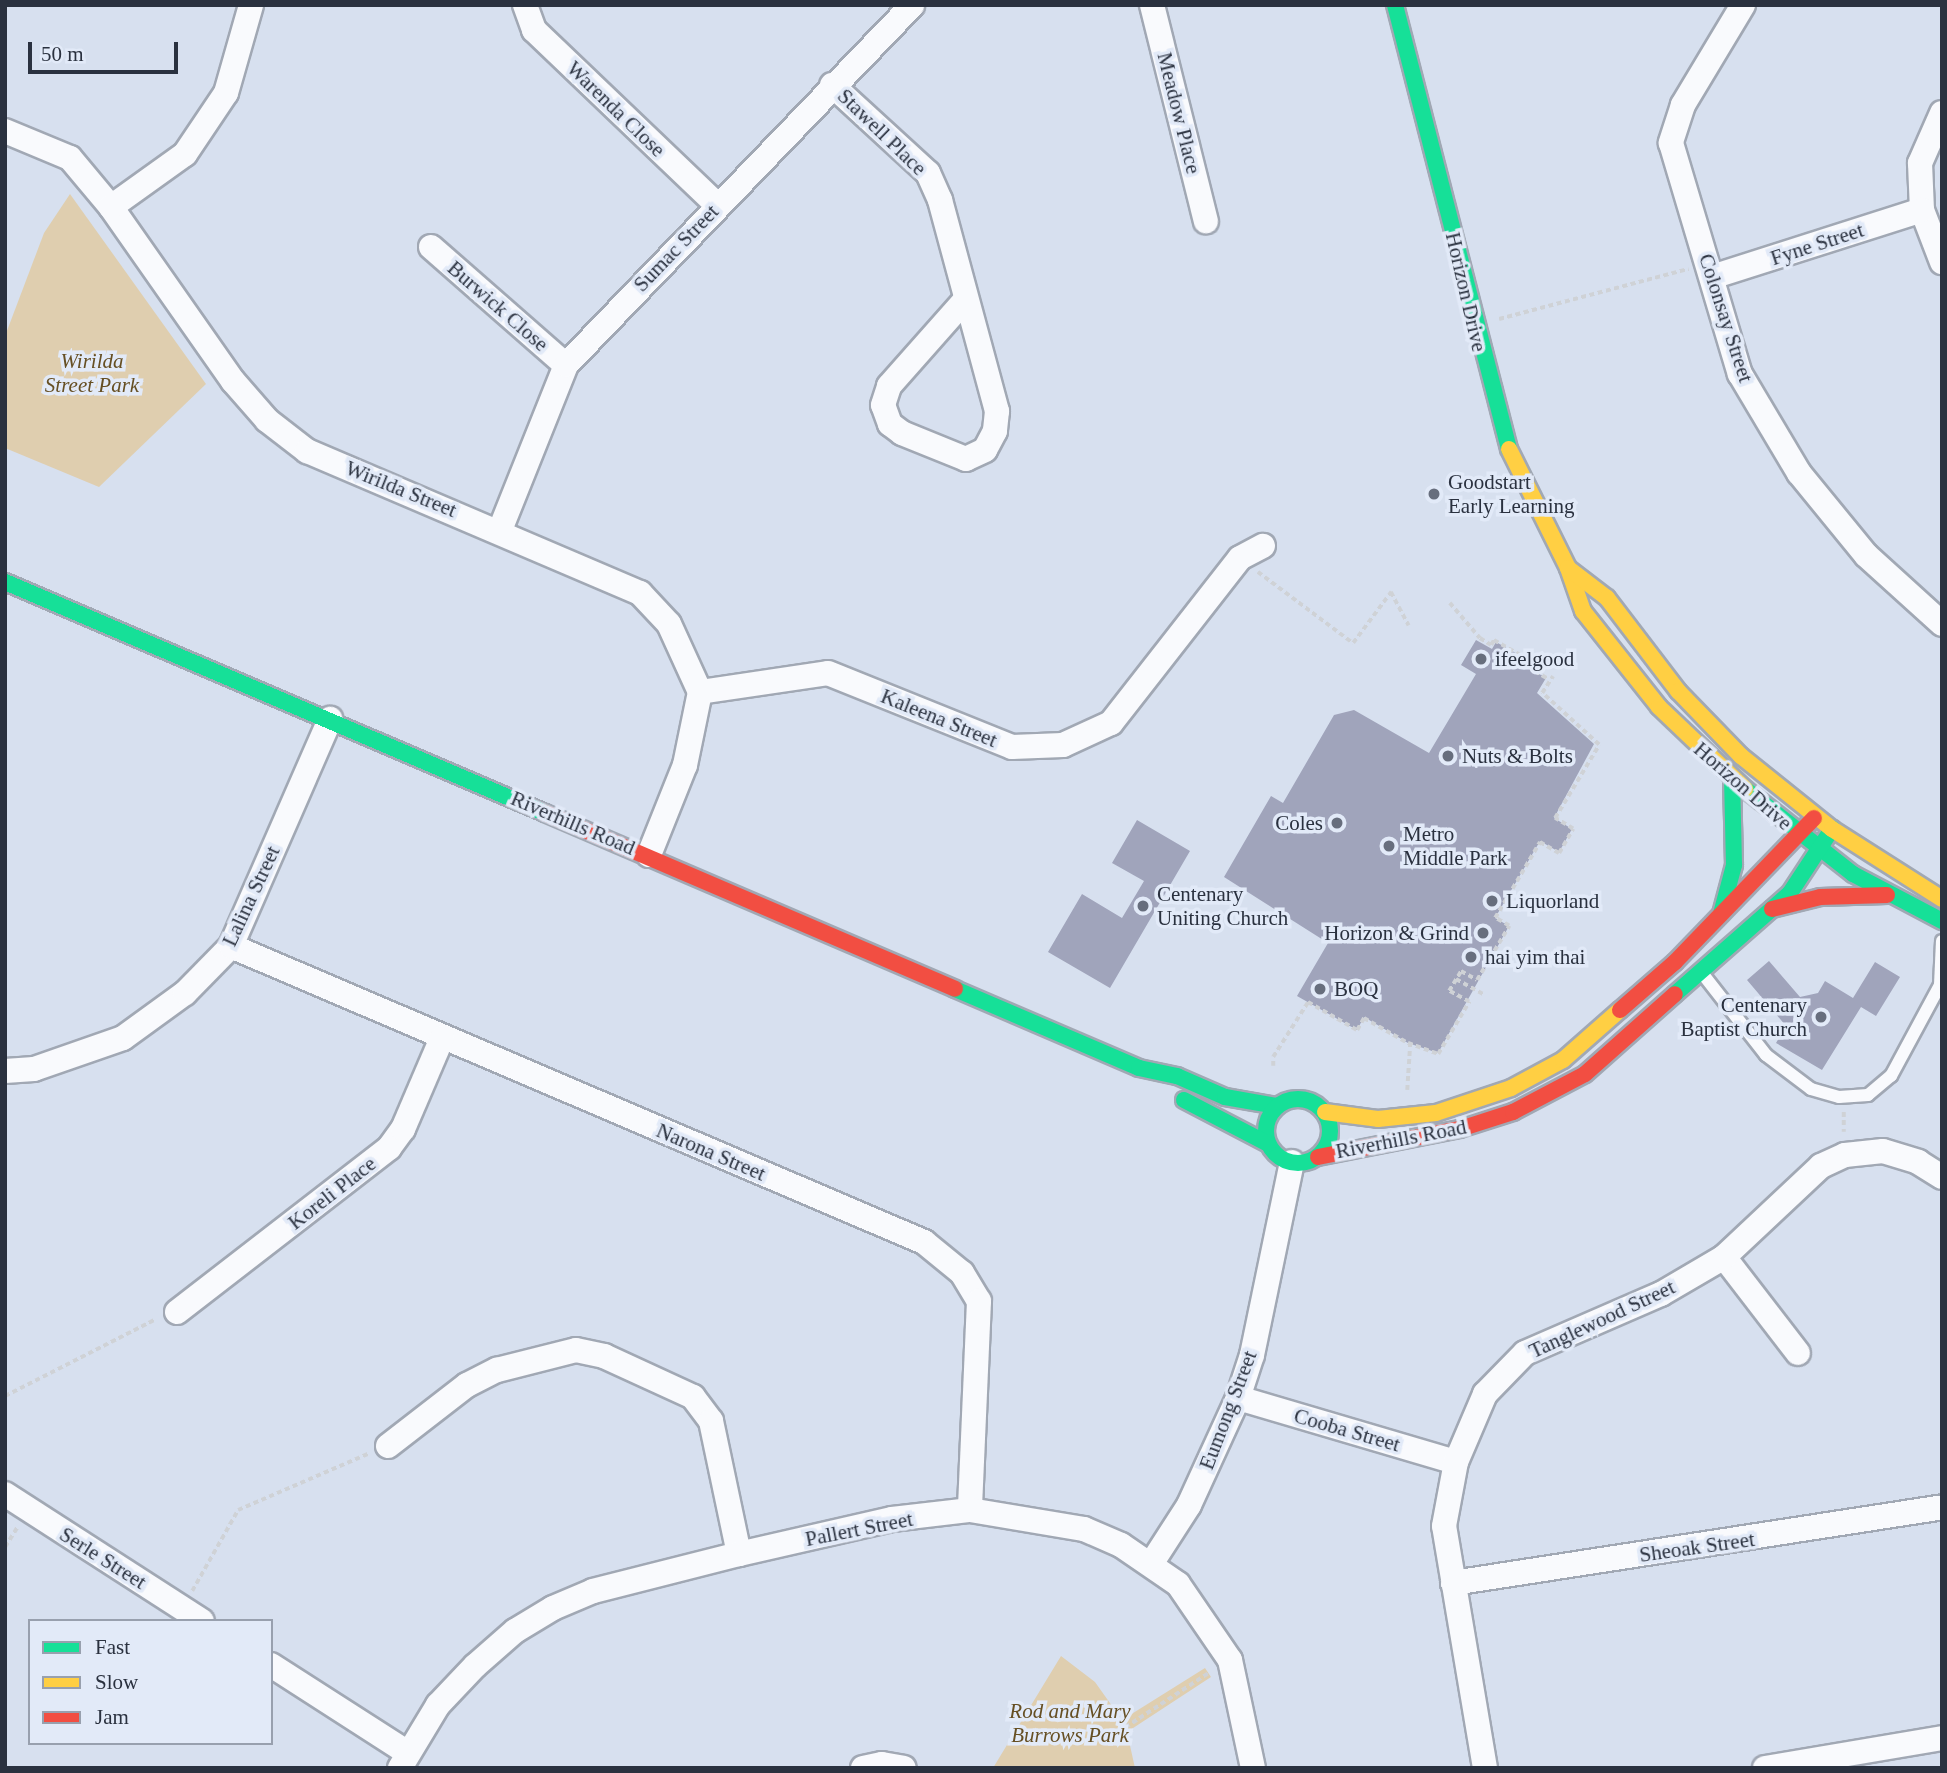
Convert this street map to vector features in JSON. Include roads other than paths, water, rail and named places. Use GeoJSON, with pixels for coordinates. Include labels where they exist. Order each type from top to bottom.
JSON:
{"type":"FeatureCollection","features":[{"type":"Feature","properties":{"kind":"street"},"geometry":{"type":"LineString","coordinates":[[111,207],[185,154],[226,93],[251,5]]}},
{"type":"Feature","properties":{"kind":"street","name":"Warenda Close"},"geometry":{"type":"LineString","coordinates":[[526,5],[534,30],[717,205]]}},
{"type":"Feature","properties":{"kind":"street","name":"Sumac Street"},"geometry":{"type":"LineString","coordinates":[[500,530],[566,365],[832,85],[912,5]]}},
{"type":"Feature","properties":{"kind":"street","name":"Meadow Place"},"geometry":{"type":"LineString","coordinates":[[1152,5],[1206,221]]}},
{"type":"Feature","properties":{"kind":"street","name":"Horizon Drive"},"geometry":{"type":"LineString","coordinates":[[1395,5],[1503,436],[1568,568],[1583,611],[1659,708],[1732,779],[1817,849],[1887,895],[1942,921]]}},
{"type":"Feature","properties":{"kind":"street","name":"Colonsay Street"},"geometry":{"type":"LineString","coordinates":[[1743,5],[1683,105],[1671,143],[1740,374],[1800,473],[1866,555],[1942,624]]}},
{"type":"Feature","properties":{"kind":"street","name":"Stawell Place"},"geometry":{"type":"LineString","coordinates":[[832,85],[928,173],[940,200],[997,411],[995,431],[985,450],[966,459],[902,433],[890,424],[883,405],[889,386],[965,300]]}},
{"type":"Feature","properties":{"kind":"street"},"geometry":{"type":"LineString","coordinates":[[1942,113],[1920,163],[1922,210],[1942,262]]}},
{"type":"Feature","properties":{"kind":"street","name":"Wirilda Street"},"geometry":{"type":"LineString","coordinates":[[5,131],[70,158],[111,207],[233,381],[267,420],[307,451],[500,530],[640,593],[669,624],[700,692]]}},
{"type":"Feature","properties":{"kind":"street","name":"Fyne Street"},"geometry":{"type":"LineString","coordinates":[[1710,270],[1922,210]]}},
{"type":"Feature","properties":{"kind":"street","name":"Burwick Close"},"geometry":{"type":"LineString","coordinates":[[431,247],[566,365]]}},
{"type":"Feature","properties":{"kind":"street","name":"Kaleena Street"},"geometry":{"type":"LineString","coordinates":[[700,692],[828,673],[1012,747],[1063,746],[1111,723],[1240,558],[1263,546]]}},
{"type":"Feature","properties":{"kind":"street","name":"Horizon Drive"},"geometry":{"type":"LineString","coordinates":[[1568,568],[1607,598],[1707,722],[1832,829],[1942,898]]}},
{"type":"Feature","properties":{"kind":"street","name":"Riverhills Road"},"geometry":{"type":"LineString","coordinates":[[5,582],[649,855],[1139,1068],[1177,1076],[1225,1097],[1277,1106]]}},
{"type":"Feature","properties":{"kind":"street"},"geometry":{"type":"LineString","coordinates":[[649,855],[685,765],[700,692]]}},
{"type":"Feature","properties":{"kind":"street","name":"Lalina Street"},"geometry":{"type":"LineString","coordinates":[[5,1070],[34,1069],[123,1038],[185,993],[232,946],[330,719]]}},
{"type":"Feature","properties":{"kind":"street"},"geometry":{"type":"LineString","coordinates":[[1721,916],[1734,865],[1732,779]]}},
{"type":"Feature","properties":{"kind":"street","name":"Riverhills Road"},"geometry":{"type":"LineString","coordinates":[[1325,1112],[1378,1119],[1459,1108],[1511,1088],[1563,1059],[1606,1025],[1721,916],[1815,816]]}},
{"type":"Feature","properties":{"kind":"street","name":"Riverhills Road"},"geometry":{"type":"LineString","coordinates":[[1318,1157],[1460,1129],[1550,1096],[1618,1047],[1700,970],[1790,893],[1832,829]]}},
{"type":"Feature","properties":{"kind":"street"},"geometry":{"type":"LineString","coordinates":[[1769,910],[1820,897],[1887,895]]}},
{"type":"Feature","properties":{"kind":"street","name":"Narona Street"},"geometry":{"type":"LineString","coordinates":[[232,946],[924,1242],[962,1273],[979,1301],[971,1510]]}},
{"type":"Feature","properties":{"kind":"street","name":"Koreli Place"},"geometry":{"type":"LineString","coordinates":[[177,1312],[388,1148],[403,1129],[442,1038]]}},
{"type":"Feature","properties":{"kind":"street","name":"Riverhills Road"},"geometry":{"type":"LineString","coordinates":[[1139,1068],[1171,1094],[1268,1144]]}},
{"type":"Feature","properties":{"kind":"street"},"geometry":{"type":"LineString","coordinates":[[1307,1099],[1325,1112],[1331,1133],[1318,1157],[1292,1163],[1268,1144],[1266,1123],[1277,1106],[1307,1099]]}},
{"type":"Feature","properties":{"kind":"street","name":"Tanglewood Street"},"geometry":{"type":"LineString","coordinates":[[1485,1768],[1444,1526],[1456,1462],[1485,1394],[1525,1353],[1661,1294],[1724,1257],[1821,1166],[1844,1155],[1882,1151],[1918,1162],[1942,1177]]}},
{"type":"Feature","properties":{"kind":"street","name":"Eumong Street"},"geometry":{"type":"LineString","coordinates":[[1151,1564],[1189,1505],[1238,1398],[1252,1355],[1292,1163]]}},
{"type":"Feature","properties":{"kind":"street"},"geometry":{"type":"LineString","coordinates":[[1724,1257],[1798,1353]]}},
{"type":"Feature","properties":{"kind":"street"},"geometry":{"type":"LineString","coordinates":[[388,1446],[467,1385],[497,1370],[576,1350],[604,1356],[693,1397],[711,1421],[739,1554]]}},
{"type":"Feature","properties":{"kind":"street","name":"Cooba Street"},"geometry":{"type":"LineString","coordinates":[[1238,1398],[1456,1462]]}},
{"type":"Feature","properties":{"kind":"street","name":"Serle Street"},"geometry":{"type":"LineString","coordinates":[[5,1494],[192,1614]]}},
{"type":"Feature","properties":{"kind":"street","name":"Sheoak Street"},"geometry":{"type":"LineString","coordinates":[[1452,1583],[1942,1507]]}},
{"type":"Feature","properties":{"kind":"street","name":"Pallert Street"},"geometry":{"type":"LineString","coordinates":[[404,1760],[439,1705],[475,1666],[515,1631],[553,1608],[593,1591],[739,1554],[892,1520],[971,1510],[1084,1529],[1151,1564],[1198,1608],[1230,1660],[1253,1768]]}},
{"type":"Feature","properties":{"kind":"street"},"geometry":{"type":"LineString","coordinates":[[273,1666],[404,1760]]}},
{"type":"Feature","properties":{"kind":"street"},"geometry":{"type":"LineString","coordinates":[[1765,1768],[1942,1738]]}},
{"type":"Feature","properties":{"kind":"street"},"geometry":{"type":"LineString","coordinates":[[863,1768],[882,1763],[904,1768]]}},
{"type":"Feature","properties":{"kind":"lane"},"geometry":{"type":"LineString","coordinates":[[1700,970],[1766,1055],[1811,1089],[1843,1097],[1868,1095],[1891,1076],[1940,985],[1938,949],[1942,940]]}},
{"type":"Feature","properties":{"kind":"place","name":"Goodstart Early Learning"},"geometry":{"type":"Point","coordinates":[1434,494]}},
{"type":"Feature","properties":{"kind":"place","name":"ifeelgood"},"geometry":{"type":"Point","coordinates":[1481,659]}},
{"type":"Feature","properties":{"kind":"place","name":"Nuts & Bolts"},"geometry":{"type":"Point","coordinates":[1448,756]}},
{"type":"Feature","properties":{"kind":"place","name":"Coles"},"geometry":{"type":"Point","coordinates":[1337,823]}},
{"type":"Feature","properties":{"kind":"place","name":"Metro Middle Park"},"geometry":{"type":"Point","coordinates":[1389,846]}},
{"type":"Feature","properties":{"kind":"place","name":"Liquorland"},"geometry":{"type":"Point","coordinates":[1492,901]}},
{"type":"Feature","properties":{"kind":"place","name":"Centenary Uniting Church"},"geometry":{"type":"Point","coordinates":[1143,906]}},
{"type":"Feature","properties":{"kind":"place","name":"Horizon & Grind"},"geometry":{"type":"Point","coordinates":[1483,933]}},
{"type":"Feature","properties":{"kind":"place","name":"hai yim thai"},"geometry":{"type":"Point","coordinates":[1471,957]}},
{"type":"Feature","properties":{"kind":"place","name":"BOQ"},"geometry":{"type":"Point","coordinates":[1320,989]}},
{"type":"Feature","properties":{"kind":"place","name":"Centenary Baptist Church"},"geometry":{"type":"Point","coordinates":[1821,1017]}},
{"type":"Feature","properties":{"kind":"park label","name":"Wirilda Street Park"},"geometry":{"type":"Point","coordinates":[92,373]}},
{"type":"Feature","properties":{"kind":"park label","name":"Rod and Mary Burrows Park"},"geometry":{"type":"Point","coordinates":[1070,1723]}}]}
